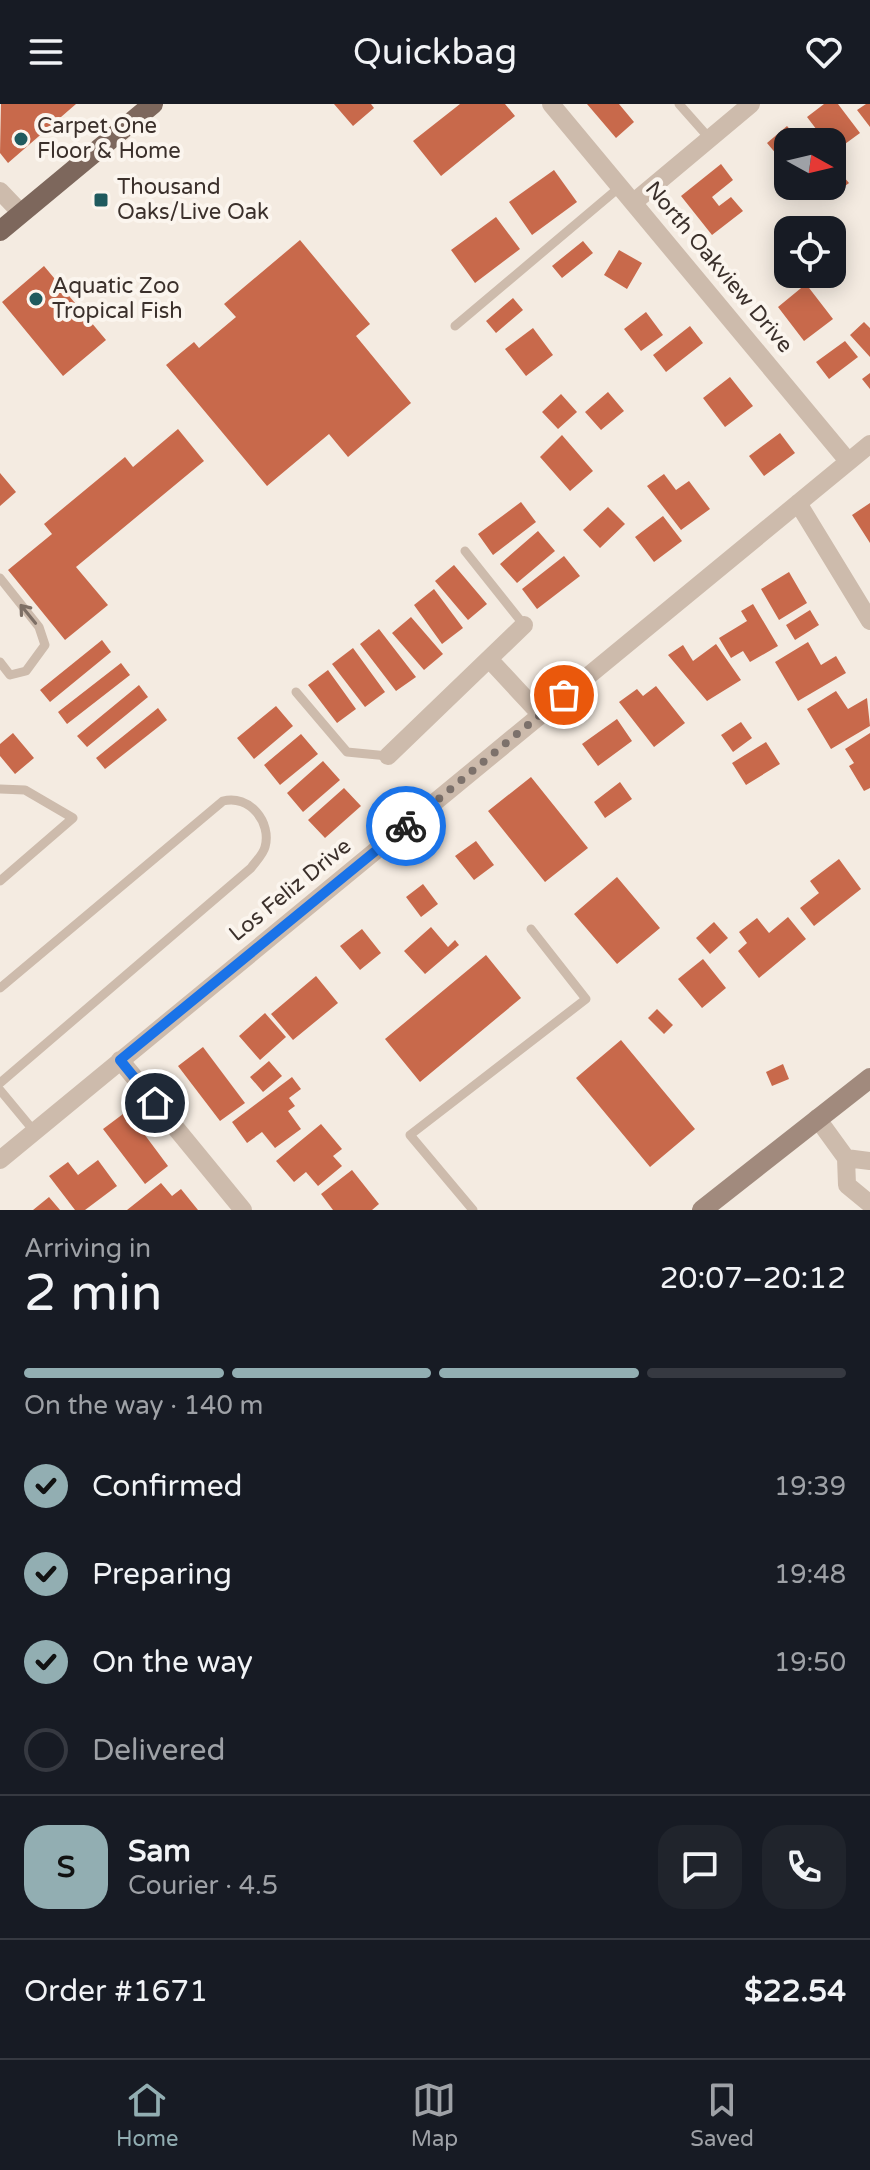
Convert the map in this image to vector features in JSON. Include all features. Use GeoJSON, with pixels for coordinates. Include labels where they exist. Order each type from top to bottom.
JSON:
{"type":"FeatureCollection","features":[{"type":"Feature","properties":{"kind":"main road"},"geometry":{"type":"LineString","coordinates":[[0,231],[153,104]]}},
{"type":"Feature","properties":{"kind":"main road"},"geometry":{"type":"LineString","coordinates":[[702,1210],[870,1078]]}},
{"type":"Feature","properties":{"kind":"street"},"geometry":{"type":"LineString","coordinates":[[634,202],[751,104]]}},
{"type":"Feature","properties":{"kind":"street","name":"North Oakview Drive"},"geometry":{"type":"LineString","coordinates":[[554,105],[848,461]]}},
{"type":"Feature","properties":{"kind":"street"},"geometry":{"type":"LineString","coordinates":[[0,191],[21,213]]}},
{"type":"Feature","properties":{"kind":"street","name":"Los Feliz Drive"},"geometry":{"type":"LineString","coordinates":[[0,1160],[870,444]]}},
{"type":"Feature","properties":{"kind":"street"},"geometry":{"type":"LineString","coordinates":[[798,503],[870,621]]}},
{"type":"Feature","properties":{"kind":"street"},"geometry":{"type":"LineString","coordinates":[[388,756],[524,625]]}},
{"type":"Feature","properties":{"kind":"street"},"geometry":{"type":"LineString","coordinates":[[489,659],[541,715]]}},
{"type":"Feature","properties":{"kind":"street"},"geometry":{"type":"LineString","coordinates":[[120,1060],[243,1210]]}},
{"type":"Feature","properties":{"kind":"street"},"geometry":{"type":"LineString","coordinates":[[817,1118],[846,1158],[847,1185],[870,1204]]}},
{"type":"Feature","properties":{"kind":"street"},"geometry":{"type":"LineString","coordinates":[[846,1158],[870,1161]]}},
{"type":"Feature","properties":{"kind":"lane"},"geometry":{"type":"LineString","coordinates":[[679,104],[710,139]]}},
{"type":"Feature","properties":{"kind":"lane"},"geometry":{"type":"LineString","coordinates":[[455,326],[621,186]]}},
{"type":"Feature","properties":{"kind":"lane"},"geometry":{"type":"LineString","coordinates":[[465,551],[524,625]]}},
{"type":"Feature","properties":{"kind":"lane"},"geometry":{"type":"LineString","coordinates":[[0,578],[39,627],[45,645],[26,671],[10,675],[0,662]]}},
{"type":"Feature","properties":{"kind":"lane"},"geometry":{"type":"LineString","coordinates":[[296,692],[347,752],[388,756]]}},
{"type":"Feature","properties":{"kind":"lane"},"geometry":{"type":"LineString","coordinates":[[0,789],[25,790],[73,818],[0,881]]}},
{"type":"Feature","properties":{"kind":"lane"},"geometry":{"type":"LineString","coordinates":[[0,988],[223,801],[233,798],[254,807],[266,828],[265,850],[251,868],[0,1083]]}},
{"type":"Feature","properties":{"kind":"lane"},"geometry":{"type":"LineString","coordinates":[[473,1210],[410,1135],[586,999],[531,929]]}},
{"type":"Feature","properties":{"kind":"lane"},"geometry":{"type":"LineString","coordinates":[[0,1090],[34,1131]]}},
{"type":"Feature","properties":{"kind":"building"},"geometry":{"type":"Polygon","coordinates":[[[1,104],[76,104],[8,163],[0,153],[1,104]]]}},
{"type":"Feature","properties":{"kind":"building"},"geometry":{"type":"Polygon","coordinates":[[[334,104],[371,104],[374,108],[353,126],[334,104]]]}},
{"type":"Feature","properties":{"kind":"building"},"geometry":{"type":"Polygon","coordinates":[[[460,104],[505,104],[515,116],[441,176],[413,141],[460,104]]]}},
{"type":"Feature","properties":{"kind":"building"},"geometry":{"type":"Polygon","coordinates":[[[587,104],[619,104],[634,122],[616,138],[587,104]]]}},
{"type":"Feature","properties":{"kind":"building"},"geometry":{"type":"Polygon","coordinates":[[[824,104],[838,104],[860,133],[846,143],[846,128],[815,128],[807,117],[824,104]]]}},
{"type":"Feature","properties":{"kind":"building"},"geometry":{"type":"Polygon","coordinates":[[[870,104],[870,127],[857,110],[870,104]]]}},
{"type":"Feature","properties":{"kind":"building"},"geometry":{"type":"Polygon","coordinates":[[[774,137],[774,151],[767,143],[774,137]]]}},
{"type":"Feature","properties":{"kind":"building"},"geometry":{"type":"Polygon","coordinates":[[[721,164],[733,180],[712,197],[719,206],[731,197],[743,211],[712,235],[681,196],[721,164]]]}},
{"type":"Feature","properties":{"kind":"building"},"geometry":{"type":"Polygon","coordinates":[[[554,170],[577,202],[532,235],[509,202],[554,170]]]}},
{"type":"Feature","properties":{"kind":"building"},"geometry":{"type":"Polygon","coordinates":[[[496,217],[520,249],[475,283],[451,250],[496,217]]]}},
{"type":"Feature","properties":{"kind":"building"},"geometry":{"type":"Polygon","coordinates":[[[300,240],[370,324],[356,336],[411,403],[348,457],[329,434],[267,486],[166,365],[194,342],[199,348],[236,317],[224,304],[300,240]]]}},
{"type":"Feature","properties":{"kind":"building"},"geometry":{"type":"Polygon","coordinates":[[[583,241],[593,253],[562,278],[552,266],[583,241]]]}},
{"type":"Feature","properties":{"kind":"building"},"geometry":{"type":"Polygon","coordinates":[[[619,250],[642,263],[627,289],[604,275],[619,250]]]}},
{"type":"Feature","properties":{"kind":"building"},"geometry":{"type":"Polygon","coordinates":[[[44,266],[106,340],[63,376],[2,302],[44,266]]]}},
{"type":"Feature","properties":{"kind":"building"},"geometry":{"type":"Polygon","coordinates":[[[801,288],[809,288],[833,319],[804,341],[778,307],[801,288]]]}},
{"type":"Feature","properties":{"kind":"building"},"geometry":{"type":"Polygon","coordinates":[[[513,298],[523,310],[496,333],[486,321],[513,298]]]}},
{"type":"Feature","properties":{"kind":"building"},"geometry":{"type":"Polygon","coordinates":[[[646,312],[663,335],[641,351],[624,329],[646,312]]]}},
{"type":"Feature","properties":{"kind":"building"},"geometry":{"type":"Polygon","coordinates":[[[864,322],[870,328],[870,357],[850,335],[864,322]]]}},
{"type":"Feature","properties":{"kind":"building"},"geometry":{"type":"Polygon","coordinates":[[[690,326],[703,343],[666,372],[653,355],[690,326]]]}},
{"type":"Feature","properties":{"kind":"building"},"geometry":{"type":"Polygon","coordinates":[[[533,328],[553,355],[526,376],[505,349],[533,328]]]}},
{"type":"Feature","properties":{"kind":"building"},"geometry":{"type":"Polygon","coordinates":[[[845,341],[858,357],[829,379],[816,362],[845,341]]]}},
{"type":"Feature","properties":{"kind":"building"},"geometry":{"type":"Polygon","coordinates":[[[870,373],[870,389],[862,379],[870,373]]]}},
{"type":"Feature","properties":{"kind":"building"},"geometry":{"type":"Polygon","coordinates":[[[730,377],[753,406],[725,427],[703,398],[730,377]]]}},
{"type":"Feature","properties":{"kind":"building"},"geometry":{"type":"Polygon","coordinates":[[[608,392],[624,411],[601,430],[585,412],[608,392]]]}},
{"type":"Feature","properties":{"kind":"building"},"geometry":{"type":"Polygon","coordinates":[[[561,394],[577,412],[558,429],[542,412],[561,394]]]}},
{"type":"Feature","properties":{"kind":"building"},"geometry":{"type":"Polygon","coordinates":[[[178,429],[204,461],[76,567],[108,605],[65,640],[8,570],[52,534],[44,524],[125,457],[133,467],[178,429]]]}},
{"type":"Feature","properties":{"kind":"building"},"geometry":{"type":"Polygon","coordinates":[[[780,433],[795,453],[764,476],[749,456],[780,433]]]}},
{"type":"Feature","properties":{"kind":"building"},"geometry":{"type":"Polygon","coordinates":[[[562,435],[593,471],[570,491],[540,457],[562,435]]]}},
{"type":"Feature","properties":{"kind":"building"},"geometry":{"type":"Polygon","coordinates":[[[0,473],[16,492],[0,506],[0,473]]]}},
{"type":"Feature","properties":{"kind":"building"},"geometry":{"type":"Polygon","coordinates":[[[664,474],[676,490],[689,481],[710,509],[681,530],[647,486],[664,474]]]}},
{"type":"Feature","properties":{"kind":"building"},"geometry":{"type":"Polygon","coordinates":[[[521,502],[536,522],[493,555],[478,534],[521,502]]]}},
{"type":"Feature","properties":{"kind":"building"},"geometry":{"type":"Polygon","coordinates":[[[870,503],[870,543],[852,515],[870,503]]]}},
{"type":"Feature","properties":{"kind":"building"},"geometry":{"type":"Polygon","coordinates":[[[608,507],[625,524],[600,548],[583,530],[608,507]]]}},
{"type":"Feature","properties":{"kind":"building"},"geometry":{"type":"Polygon","coordinates":[[[663,516],[682,541],[654,562],[635,537],[663,516]]]}},
{"type":"Feature","properties":{"kind":"building"},"geometry":{"type":"Polygon","coordinates":[[[538,531],[555,551],[517,583],[500,564],[538,531]]]}},
{"type":"Feature","properties":{"kind":"building"},"geometry":{"type":"Polygon","coordinates":[[[564,556],[580,576],[537,609],[522,589],[564,556]]]}},
{"type":"Feature","properties":{"kind":"building"},"geometry":{"type":"Polygon","coordinates":[[[454,565],[487,604],[468,620],[435,581],[454,565]]]}},
{"type":"Feature","properties":{"kind":"building"},"geometry":{"type":"Polygon","coordinates":[[[789,572],[807,603],[779,620],[761,589],[789,572]]]}},
{"type":"Feature","properties":{"kind":"building"},"geometry":{"type":"Polygon","coordinates":[[[434,589],[463,628],[442,644],[414,605],[434,589]]]}},
{"type":"Feature","properties":{"kind":"building"},"geometry":{"type":"Polygon","coordinates":[[[753,604],[778,646],[750,662],[743,651],[731,658],[719,638],[747,621],[741,611],[753,604]]]}},
{"type":"Feature","properties":{"kind":"building"},"geometry":{"type":"Polygon","coordinates":[[[810,610],[819,625],[795,640],[786,625],[810,610]]]}},
{"type":"Feature","properties":{"kind":"building"},"geometry":{"type":"Polygon","coordinates":[[[411,617],[443,654],[424,670],[392,633],[411,617]]]}},
{"type":"Feature","properties":{"kind":"building"},"geometry":{"type":"Polygon","coordinates":[[[379,629],[416,677],[396,691],[360,644],[379,629]]]}},
{"type":"Feature","properties":{"kind":"building"},"geometry":{"type":"Polygon","coordinates":[[[102,640],[111,652],[50,702],[40,690],[102,640]]]}},
{"type":"Feature","properties":{"kind":"building"},"geometry":{"type":"Polygon","coordinates":[[[808,642],[821,665],[836,656],[846,673],[798,701],[775,662],[808,642]]]}},
{"type":"Feature","properties":{"kind":"building"},"geometry":{"type":"Polygon","coordinates":[[[716,644],[741,680],[707,701],[668,655],[683,645],[693,661],[716,644]]]}},
{"type":"Feature","properties":{"kind":"building"},"geometry":{"type":"Polygon","coordinates":[[[353,648],[385,692],[365,707],[332,664],[353,648]]]}},
{"type":"Feature","properties":{"kind":"building"},"geometry":{"type":"Polygon","coordinates":[[[121,663],[130,675],[67,724],[58,712],[121,663]]]}},
{"type":"Feature","properties":{"kind":"building"},"geometry":{"type":"Polygon","coordinates":[[[328,670],[356,709],[337,723],[308,685],[328,670]]]}},
{"type":"Feature","properties":{"kind":"building"},"geometry":{"type":"Polygon","coordinates":[[[139,685],[148,697],[87,747],[77,736],[139,685]]]}},
{"type":"Feature","properties":{"kind":"building"},"geometry":{"type":"Polygon","coordinates":[[[656,686],[685,723],[654,747],[619,702],[637,689],[643,696],[656,686]]]}},
{"type":"Feature","properties":{"kind":"building"},"geometry":{"type":"Polygon","coordinates":[[[836,691],[848,709],[867,698],[870,726],[831,749],[807,709],[836,691]]]}},
{"type":"Feature","properties":{"kind":"building"},"geometry":{"type":"Polygon","coordinates":[[[276,706],[293,726],[254,759],[237,738],[276,706]]]}},
{"type":"Feature","properties":{"kind":"building"},"geometry":{"type":"Polygon","coordinates":[[[158,708],[167,720],[105,769],[96,758],[158,708]]]}},
{"type":"Feature","properties":{"kind":"building"},"geometry":{"type":"Polygon","coordinates":[[[617,719],[632,741],[598,766],[582,744],[617,719]]]}},
{"type":"Feature","properties":{"kind":"building"},"geometry":{"type":"Polygon","coordinates":[[[741,722],[752,738],[733,752],[721,735],[741,722]]]}},
{"type":"Feature","properties":{"kind":"building"},"geometry":{"type":"Polygon","coordinates":[[[13,733],[34,758],[15,774],[0,756],[0,744],[13,733]]]}},
{"type":"Feature","properties":{"kind":"building"},"geometry":{"type":"Polygon","coordinates":[[[870,733],[870,788],[864,791],[849,766],[854,763],[845,749],[870,733]]]}},
{"type":"Feature","properties":{"kind":"building"},"geometry":{"type":"Polygon","coordinates":[[[301,734],[318,754],[280,785],[264,765],[301,734]]]}},
{"type":"Feature","properties":{"kind":"building"},"geometry":{"type":"Polygon","coordinates":[[[766,742],[780,764],[746,785],[732,763],[766,742]]]}},
{"type":"Feature","properties":{"kind":"building"},"geometry":{"type":"Polygon","coordinates":[[[323,761],[340,780],[303,812],[287,793],[323,761]]]}},
{"type":"Feature","properties":{"kind":"building"},"geometry":{"type":"Polygon","coordinates":[[[531,777],[588,848],[545,882],[488,811],[531,777]]]}},
{"type":"Feature","properties":{"kind":"building"},"geometry":{"type":"Polygon","coordinates":[[[620,782],[632,799],[605,818],[594,802],[620,782]]]}},
{"type":"Feature","properties":{"kind":"building"},"geometry":{"type":"Polygon","coordinates":[[[344,788],[361,806],[325,838],[308,820],[344,788]]]}},
{"type":"Feature","properties":{"kind":"building"},"geometry":{"type":"Polygon","coordinates":[[[476,841],[494,865],[474,880],[455,856],[476,841]]]}},
{"type":"Feature","properties":{"kind":"building"},"geometry":{"type":"Polygon","coordinates":[[[839,859],[861,889],[814,926],[800,908],[819,893],[810,881],[839,859]]]}},
{"type":"Feature","properties":{"kind":"building"},"geometry":{"type":"Polygon","coordinates":[[[617,877],[660,928],[617,964],[574,914],[617,877]]]}},
{"type":"Feature","properties":{"kind":"building"},"geometry":{"type":"Polygon","coordinates":[[[423,884],[438,904],[421,917],[406,897],[423,884]]]}},
{"type":"Feature","properties":{"kind":"building"},"geometry":{"type":"Polygon","coordinates":[[[788,917],[806,939],[759,978],[738,951],[747,943],[739,932],[757,918],[769,933],[788,917]]]}},
{"type":"Feature","properties":{"kind":"building"},"geometry":{"type":"Polygon","coordinates":[[[714,922],[728,938],[710,954],[696,938],[714,922]]]}},
{"type":"Feature","properties":{"kind":"building"},"geometry":{"type":"Polygon","coordinates":[[[431,927],[448,947],[455,940],[459,945],[425,974],[404,951],[431,927]]]}},
{"type":"Feature","properties":{"kind":"building"},"geometry":{"type":"Polygon","coordinates":[[[362,929],[381,953],[360,970],[340,946],[362,929]]]}},
{"type":"Feature","properties":{"kind":"building"},"geometry":{"type":"Polygon","coordinates":[[[486,955],[521,998],[420,1082],[385,1039],[486,955]]]}},
{"type":"Feature","properties":{"kind":"building"},"geometry":{"type":"Polygon","coordinates":[[[703,959],[726,988],[702,1008],[678,979],[703,959]]]}},
{"type":"Feature","properties":{"kind":"building"},"geometry":{"type":"Polygon","coordinates":[[[316,976],[338,1003],[293,1040],[271,1014],[316,976]]]}},
{"type":"Feature","properties":{"kind":"building"},"geometry":{"type":"Polygon","coordinates":[[[657,1009],[673,1025],[664,1034],[648,1018],[657,1009]]]}},
{"type":"Feature","properties":{"kind":"building"},"geometry":{"type":"Polygon","coordinates":[[[265,1013],[286,1037],[260,1060],[239,1036],[265,1013]]]}},
{"type":"Feature","properties":{"kind":"building"},"geometry":{"type":"Polygon","coordinates":[[[621,1040],[695,1129],[650,1167],[576,1078],[621,1040]]]}},
{"type":"Feature","properties":{"kind":"building"},"geometry":{"type":"Polygon","coordinates":[[[203,1047],[245,1103],[220,1121],[178,1066],[203,1047]]]}},
{"type":"Feature","properties":{"kind":"building"},"geometry":{"type":"Polygon","coordinates":[[[269,1061],[282,1076],[263,1092],[250,1077],[269,1061]]]}},
{"type":"Feature","properties":{"kind":"building"},"geometry":{"type":"Polygon","coordinates":[[[783,1064],[789,1079],[772,1086],[766,1072],[783,1064]]]}},
{"type":"Feature","properties":{"kind":"building"},"geometry":{"type":"Polygon","coordinates":[[[292,1077],[301,1089],[289,1098],[295,1106],[288,1111],[301,1129],[275,1148],[262,1132],[247,1143],[232,1122],[292,1077]]]}},
{"type":"Feature","properties":{"kind":"building"},"geometry":{"type":"Polygon","coordinates":[[[127,1111],[168,1166],[145,1184],[103,1129],[127,1111]]]}},
{"type":"Feature","properties":{"kind":"building"},"geometry":{"type":"Polygon","coordinates":[[[321,1124],[342,1149],[333,1156],[342,1166],[318,1186],[306,1172],[294,1182],[276,1161],[321,1124]]]}},
{"type":"Feature","properties":{"kind":"building"},"geometry":{"type":"Polygon","coordinates":[[[98,1160],[117,1186],[85,1210],[75,1210],[49,1176],[68,1162],[78,1175],[98,1160]]]}},
{"type":"Feature","properties":{"kind":"building"},"geometry":{"type":"Polygon","coordinates":[[[352,1170],[379,1204],[372,1210],[333,1210],[321,1194],[352,1170]]]}},
{"type":"Feature","properties":{"kind":"building"},"geometry":{"type":"Polygon","coordinates":[[[161,1183],[172,1196],[181,1189],[198,1210],[127,1210],[161,1183]]]}},
{"type":"Feature","properties":{"kind":"building"},"geometry":{"type":"Polygon","coordinates":[[[49,1197],[60,1210],[33,1210],[49,1197]]]}},
{"type":"Feature","properties":{"kind":"way so far"},"geometry":{"type":"LineString","coordinates":[[406,826],[564,695]]}},
{"type":"Feature","properties":{"kind":"place","name":"Carpet One Floor & Home"},"geometry":{"type":"Point","coordinates":[21,139]}},
{"type":"Feature","properties":{"kind":"place","name":"Thousand Oaks/Live Oak"},"geometry":{"type":"Point","coordinates":[101,200]}},
{"type":"Feature","properties":{"kind":"place","name":"Aquatic Zoo Tropical Fish"},"geometry":{"type":"Point","coordinates":[36,299]}},
{"type":"Feature","properties":{"kind":"route"},"geometry":{"type":"LineString","coordinates":[[155,1103],[120,1060],[406,826]]}}]}
